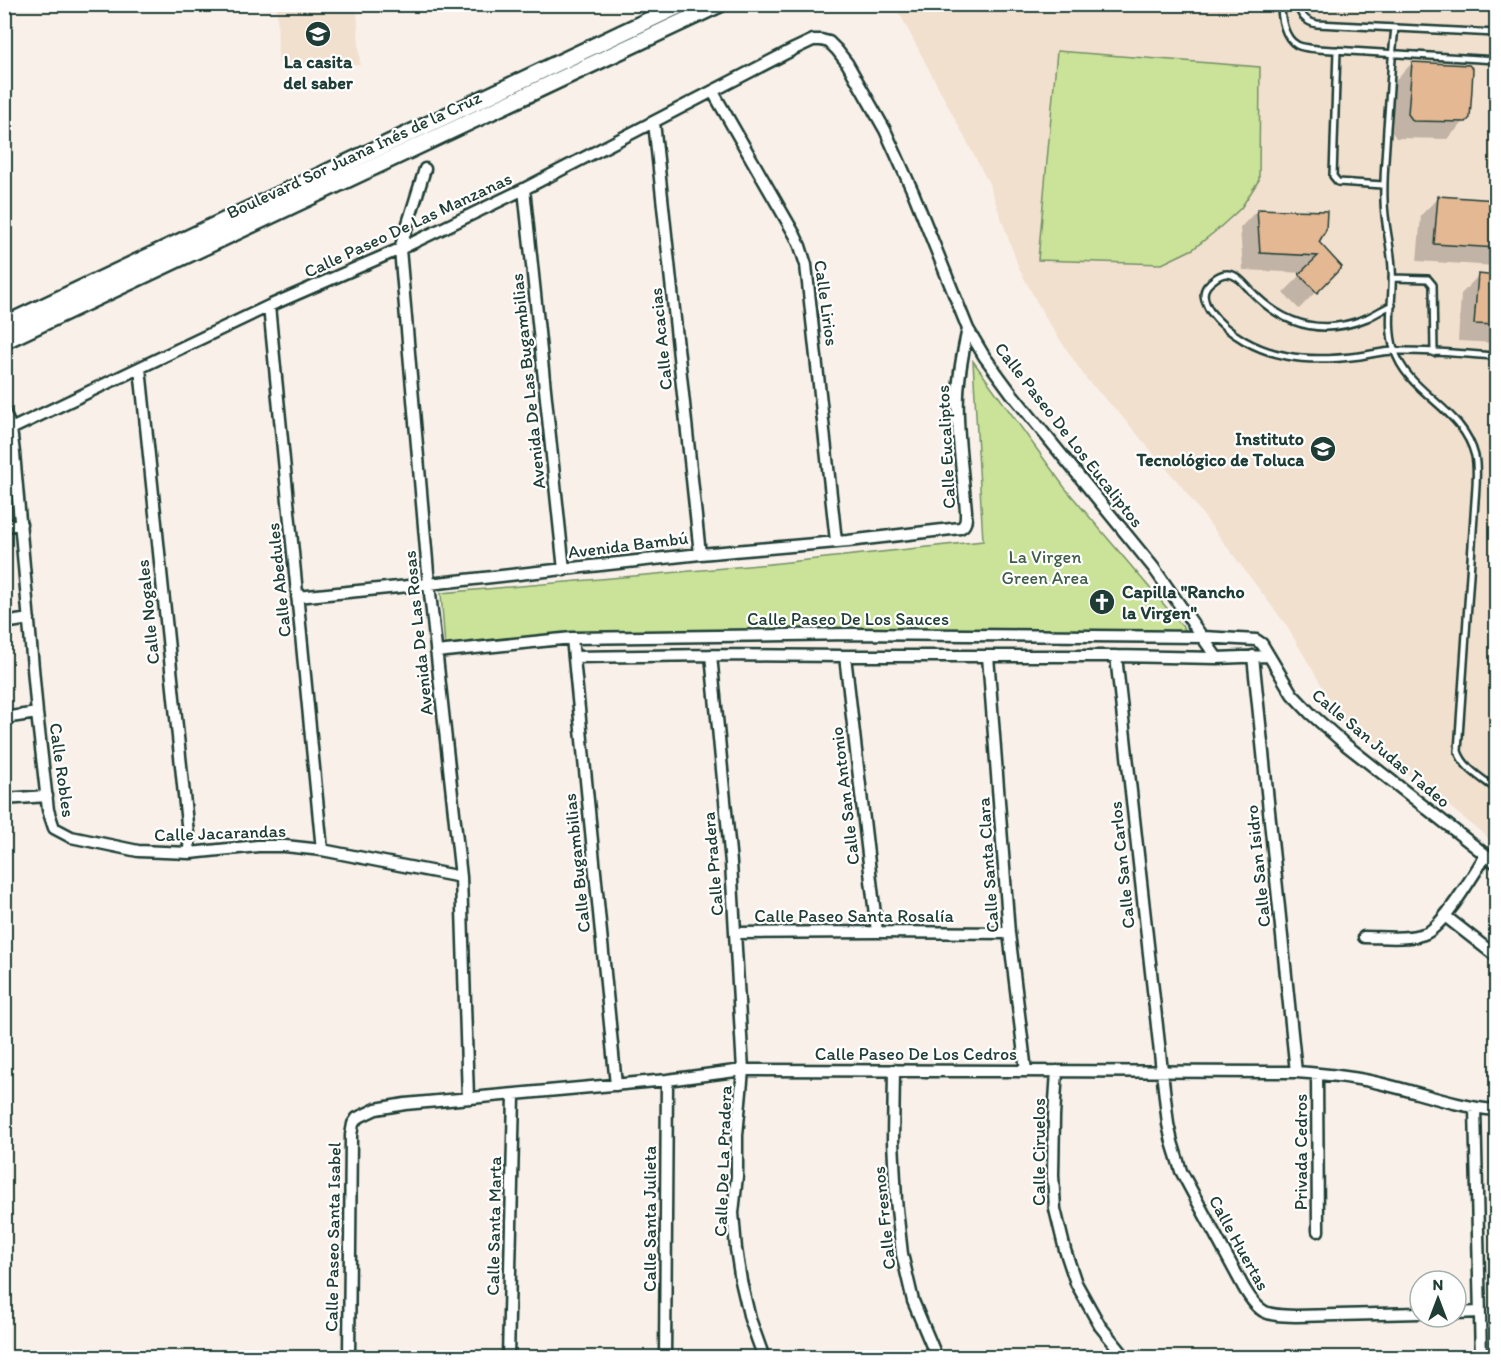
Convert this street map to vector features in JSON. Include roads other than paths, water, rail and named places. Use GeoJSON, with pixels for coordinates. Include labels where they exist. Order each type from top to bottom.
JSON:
{"type":"FeatureCollection","features":[{"type":"Feature","properties":{"kind":"main road","name":"Boulevard Sor Juana Inés de la Cruz"},"geometry":{"type":"LineString","coordinates":[[4,341],[410,142],[684,4]]}},
{"type":"Feature","properties":{"kind":"main road","name":"Boulevard Sor Juana Inés de la Cruz"},"geometry":{"type":"LineString","coordinates":[[4,325],[720,4]]}},
{"type":"Feature","properties":{"kind":"street","name":"Calle Paseo De Las Manzanas"},"geometry":{"type":"LineString","coordinates":[[11,429],[269,306],[400,249],[524,189],[813,40]]}},
{"type":"Feature","properties":{"kind":"street","name":"Calle Paseo De Los Eucaliptos"},"geometry":{"type":"LineString","coordinates":[[813,40],[829,42],[837,50],[885,130],[930,232],[968,329],[984,356],[1012,394],[1153,567],[1217,658]]}},
{"type":"Feature","properties":{"kind":"street","name":"Calle Lirios"},"geometry":{"type":"LineString","coordinates":[[713,92],[795,235],[806,265],[836,541]]}},
{"type":"Feature","properties":{"kind":"street","name":"Calle Acacias"},"geometry":{"type":"LineString","coordinates":[[654,122],[700,554]]}},
{"type":"Feature","properties":{"kind":"street","name":"Avenida De Las Rosas"},"geometry":{"type":"LineString","coordinates":[[425,169],[400,249],[429,584],[461,877],[468,1098]]}},
{"type":"Feature","properties":{"kind":"street","name":"Avenida De Las Bugambilias"},"geometry":{"type":"LineString","coordinates":[[524,189],[564,570]]}},
{"type":"Feature","properties":{"kind":"street","name":"Calle Abedules"},"geometry":{"type":"LineString","coordinates":[[269,306],[322,850]]}},
{"type":"Feature","properties":{"kind":"street","name":"Calle Eucaliptos"},"geometry":{"type":"LineString","coordinates":[[963,527],[966,521],[966,511],[958,395],[968,329]]}},
{"type":"Feature","properties":{"kind":"street","name":"Calle Nogales"},"geometry":{"type":"LineString","coordinates":[[140,368],[190,853]]}},
{"type":"Feature","properties":{"kind":"street","name":"Calle Robles"},"geometry":{"type":"LineString","coordinates":[[4,411],[11,429],[37,713],[48,810],[54,828]]}},
{"type":"Feature","properties":{"kind":"street"},"geometry":{"type":"LineString","coordinates":[[4,526],[21,524]]}},
{"type":"Feature","properties":{"kind":"street","name":"Avenida Bambú"},"geometry":{"type":"LineString","coordinates":[[297,597],[963,527]]}},
{"type":"Feature","properties":{"kind":"street"},"geometry":{"type":"LineString","coordinates":[[4,623],[29,619]]}},
{"type":"Feature","properties":{"kind":"street","name":"Calle Paseo De Los Sauces"},"geometry":{"type":"LineString","coordinates":[[436,652],[572,638],[851,634],[1203,637],[1261,642]]}},
{"type":"Feature","properties":{"kind":"street","name":"Calle Bugambilias"},"geometry":{"type":"LineString","coordinates":[[572,638],[616,1085]]}},
{"type":"Feature","properties":{"kind":"street","name":"Calle San Judas Tadeo"},"geometry":{"type":"LineString","coordinates":[[1261,642],[1292,694],[1311,714],[1346,745],[1497,863]]}},
{"type":"Feature","properties":{"kind":"street","name":"Calle Paseo De Los Sauces"},"geometry":{"type":"LineString","coordinates":[[573,657],[711,655],[1217,658],[1268,656]]}},
{"type":"Feature","properties":{"kind":"street","name":"Calle Pradera"},"geometry":{"type":"LineString","coordinates":[[711,655],[731,863],[743,1070]]}},
{"type":"Feature","properties":{"kind":"street","name":"Calle Santa Clara"},"geometry":{"type":"LineString","coordinates":[[988,656],[1009,933],[1026,1071]]}},
{"type":"Feature","properties":{"kind":"street","name":"Calle San Carlos"},"geometry":{"type":"LineString","coordinates":[[1116,656],[1161,1071]]}},
{"type":"Feature","properties":{"kind":"street","name":"Calle San Isidro"},"geometry":{"type":"LineString","coordinates":[[1253,656],[1296,1072]]}},
{"type":"Feature","properties":{"kind":"street","name":"Calle San Antonio"},"geometry":{"type":"LineString","coordinates":[[845,657],[877,932]]}},
{"type":"Feature","properties":{"kind":"street"},"geometry":{"type":"LineString","coordinates":[[4,718],[37,713]]}},
{"type":"Feature","properties":{"kind":"street"},"geometry":{"type":"LineString","coordinates":[[4,799],[47,796]]}},
{"type":"Feature","properties":{"kind":"street","name":"Calle Jacarandas"},"geometry":{"type":"LineString","coordinates":[[54,828],[71,837],[138,851],[190,853],[258,846],[285,846],[322,850],[461,877]]}},
{"type":"Feature","properties":{"kind":"street"},"geometry":{"type":"LineString","coordinates":[[1364,937],[1406,937],[1424,934],[1435,928],[1486,855]]}},
{"type":"Feature","properties":{"kind":"street"},"geometry":{"type":"LineString","coordinates":[[1445,916],[1497,956]]}},
{"type":"Feature","properties":{"kind":"street","name":"Calle Paseo Santa Rosalía"},"geometry":{"type":"LineString","coordinates":[[736,933],[1009,933]]}},
{"type":"Feature","properties":{"kind":"street","name":"Calle Paseo De Los Cedros"},"geometry":{"type":"LineString","coordinates":[[357,1118],[376,1109],[438,1100],[667,1080],[743,1070],[1296,1072],[1382,1084],[1475,1108],[1497,1110]]}},
{"type":"Feature","properties":{"kind":"street","name":"Calle De La Pradera"},"geometry":{"type":"LineString","coordinates":[[743,1070],[733,1213],[741,1281],[750,1319],[764,1358]]}},
{"type":"Feature","properties":{"kind":"street","name":"Calle Fresnos"},"geometry":{"type":"LineString","coordinates":[[894,1070],[893,1141],[902,1254],[913,1301],[937,1358]]}},
{"type":"Feature","properties":{"kind":"street","name":"Calle Ciruelos"},"geometry":{"type":"LineString","coordinates":[[1057,1071],[1053,1175],[1055,1209],[1076,1282],[1100,1326],[1126,1358]]}},
{"type":"Feature","properties":{"kind":"street","name":"Calle Huertas"},"geometry":{"type":"LineString","coordinates":[[1161,1071],[1168,1124],[1181,1171],[1255,1306],[1261,1311],[1278,1315],[1408,1313]]}},
{"type":"Feature","properties":{"kind":"street","name":"Privada Cedros"},"geometry":{"type":"LineString","coordinates":[[1317,1074],[1318,1231]]}},
{"type":"Feature","properties":{"kind":"street","name":"Calle Santa Julieta"},"geometry":{"type":"LineString","coordinates":[[665,1358],[667,1080]]}},
{"type":"Feature","properties":{"kind":"street","name":"Calle Santa Marta"},"geometry":{"type":"LineString","coordinates":[[508,1358],[514,1095]]}},
{"type":"Feature","properties":{"kind":"street"},"geometry":{"type":"LineString","coordinates":[[1475,1108],[1481,1358]]}},
{"type":"Feature","properties":{"kind":"street","name":"Calle Paseo Santa Isabel"},"geometry":{"type":"LineString","coordinates":[[349,1358],[351,1135],[357,1118]]}},
{"type":"Feature","properties":{"kind":"street"},"geometry":{"type":"LineString","coordinates":[[1468,1312],[1479,1312]]}},
{"type":"Feature","properties":{"kind":"lane"},"geometry":{"type":"LineString","coordinates":[[1281,4],[1282,21],[1292,41],[1308,48],[1497,60]]}},
{"type":"Feature","properties":{"kind":"lane"},"geometry":{"type":"LineString","coordinates":[[1299,4],[1302,16],[1310,22],[1327,25],[1497,33]]}},
{"type":"Feature","properties":{"kind":"lane"},"geometry":{"type":"LineString","coordinates":[[1395,28],[1383,185],[1391,257],[1391,335],[1394,351],[1405,373],[1461,426],[1474,453],[1475,501],[1458,751],[1464,763],[1497,789]]}},
{"type":"Feature","properties":{"kind":"lane"},"geometry":{"type":"LineString","coordinates":[[1337,50],[1333,176],[1338,182],[1383,185]]}},
{"type":"Feature","properties":{"kind":"lane"},"geometry":{"type":"LineString","coordinates":[[1392,305],[1364,319],[1346,324],[1329,326],[1300,324],[1280,316],[1265,305],[1236,276],[1227,273],[1206,287],[1204,297],[1217,320],[1228,330],[1262,350],[1286,356],[1326,359],[1394,351],[1497,356]]}},
{"type":"Feature","properties":{"kind":"lane"},"geometry":{"type":"LineString","coordinates":[[1392,278],[1428,279],[1433,285],[1434,353]]}},
{"type":"Feature","properties":{"kind":"place","name":"La casita del saber"},"geometry":{"type":"Point","coordinates":[318,34]}},
{"type":"Feature","properties":{"kind":"place","name":"Instituto Tecnológico de Toluca"},"geometry":{"type":"Point","coordinates":[1323,449]}},
{"type":"Feature","properties":{"kind":"place","name":"Capilla \"Rancho la Virgen\""},"geometry":{"type":"Point","coordinates":[1102,602]}},
{"type":"Feature","properties":{"kind":"park label","name":"La Virgen Green Area"},"geometry":{"type":"Point","coordinates":[1045,567]}}]}
